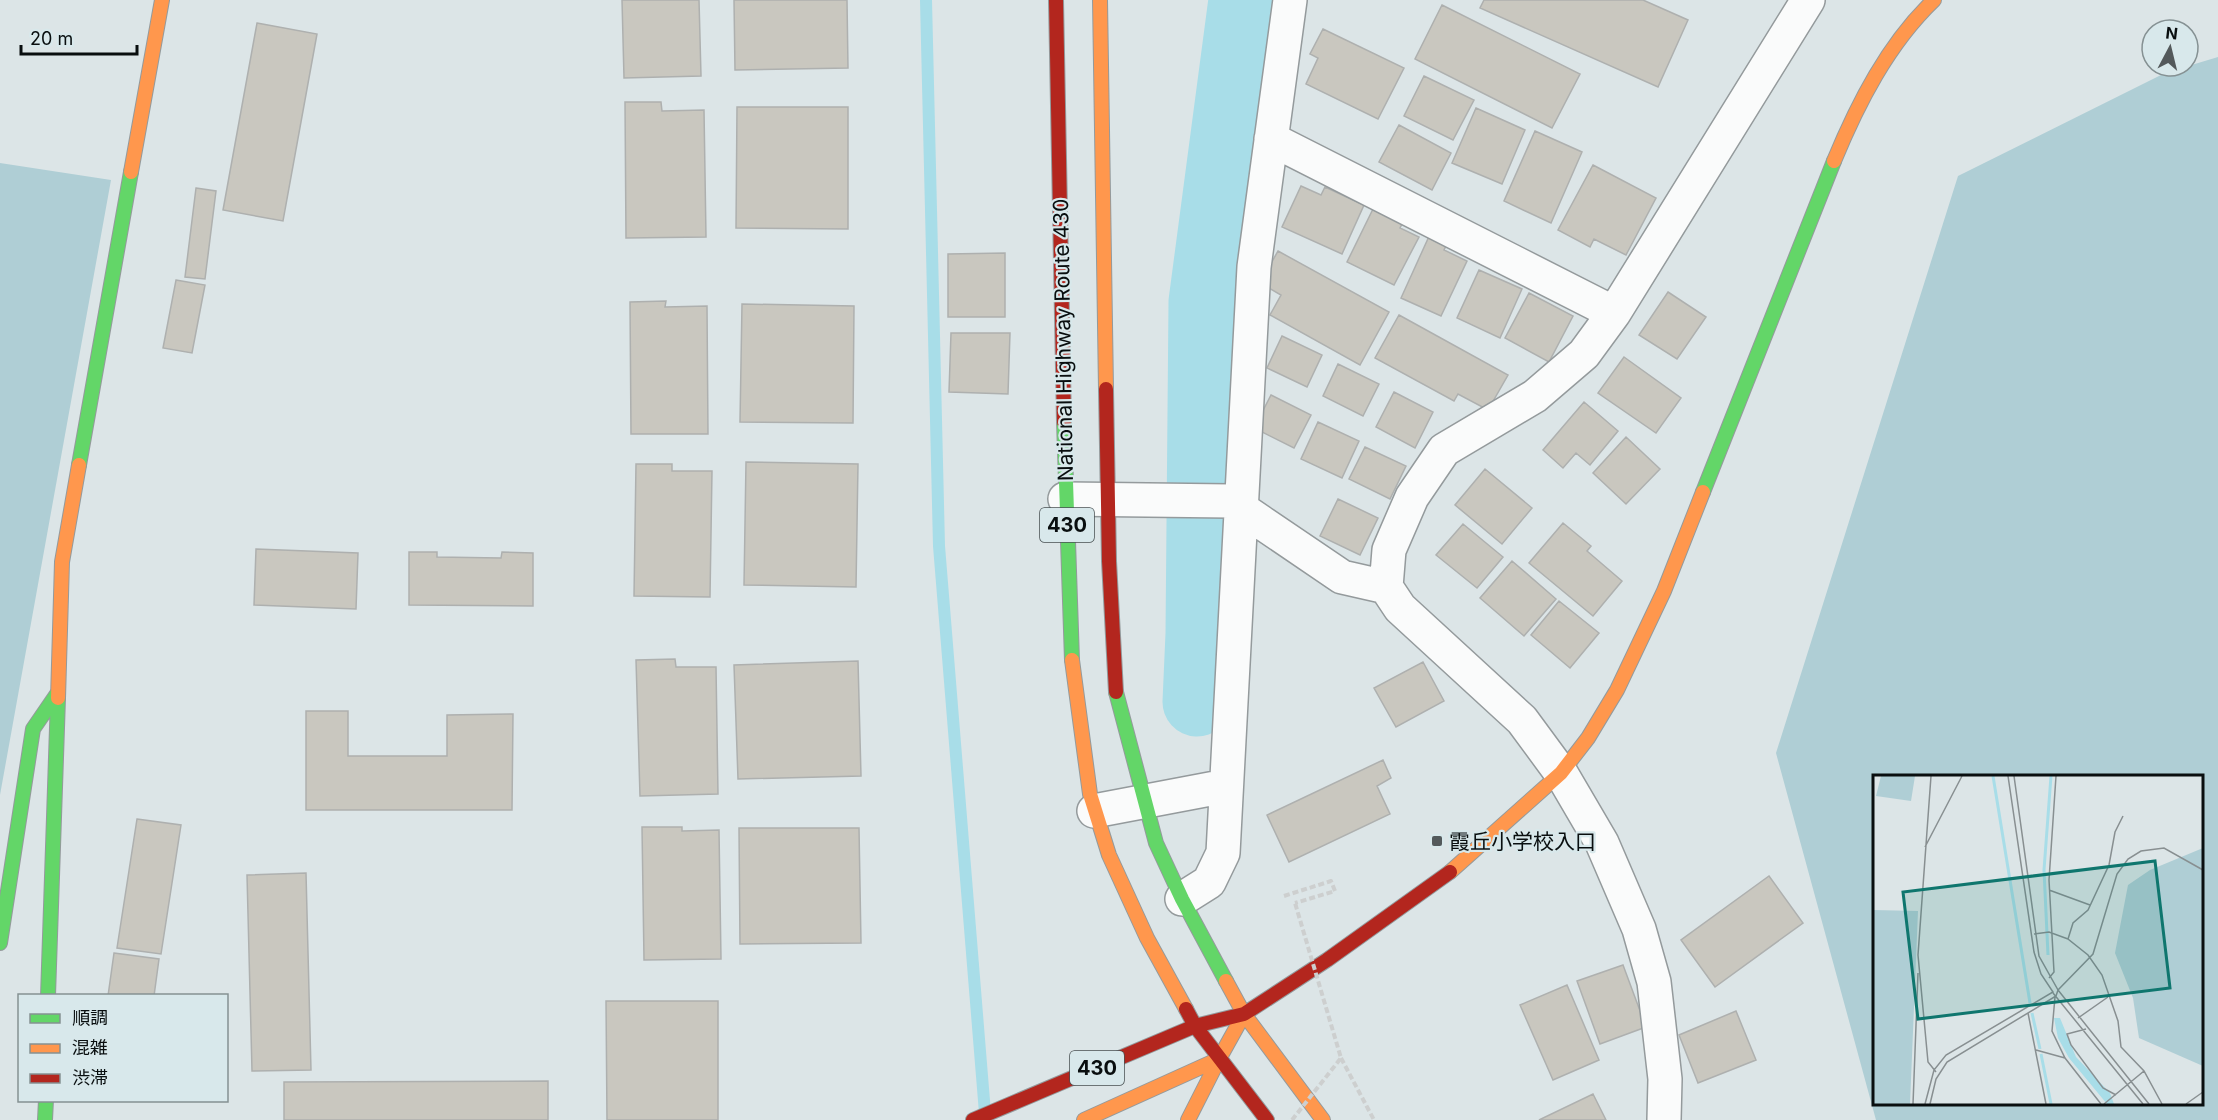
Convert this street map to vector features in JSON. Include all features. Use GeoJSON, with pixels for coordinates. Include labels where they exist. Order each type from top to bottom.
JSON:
{"type":"FeatureCollection","features":[{"type":"Feature","properties":{"kind":"main road"},"geometry":{"type":"LineString","coordinates":[[48,994],[62,562],[162,0]]}},
{"type":"Feature","properties":{"kind":"main road","name":"National Highway Route 430"},"geometry":{"type":"LineString","coordinates":[[1056,0],[1065,499],[1072,662],[1094,811],[1109,855],[1128,898],[1195,1026],[1267,1120]]}},
{"type":"Feature","properties":{"kind":"main road","name":"National Highway Route 430"},"geometry":{"type":"LineString","coordinates":[[1100,0],[1108,499],[1116,697],[1156,843],[1182,899],[1244,1014],[1323,1120]]}},
{"type":"Feature","properties":{"kind":"main road"},"geometry":{"type":"LineString","coordinates":[[1195,1026],[1244,1014],[1327,960],[1464,861],[1560,773],[1588,738],[1617,690],[1664,591],[1842,142],[1878,70],[1922,11],[1934,0]]}},
{"type":"Feature","properties":{"kind":"main road"},"geometry":{"type":"LineString","coordinates":[[0,943],[33,729],[57,694]]}},
{"type":"Feature","properties":{"kind":"main road"},"geometry":{"type":"LineString","coordinates":[[1188,1120],[1244,1014]]}},
{"type":"Feature","properties":{"kind":"main road","name":"430"},"geometry":{"type":"LineString","coordinates":[[973,1120],[1195,1026]]}},
{"type":"Feature","properties":{"kind":"main road","name":"430"},"geometry":{"type":"LineString","coordinates":[[1084,1120],[1220,1059]]}},
{"type":"Feature","properties":{"kind":"main road"},"geometry":{"type":"LineString","coordinates":[[45,1102],[45,1120]]}},
{"type":"Feature","properties":{"kind":"street"},"geometry":{"type":"LineString","coordinates":[[1182,899],[1209,882],[1223,853],[1236,503],[1254,267],[1290,0]]}},
{"type":"Feature","properties":{"kind":"street"},"geometry":{"type":"LineString","coordinates":[[1664,1120],[1665,1078],[1654,982],[1639,928],[1602,843],[1560,773],[1522,720],[1400,608],[1386,587],[1389,550],[1412,497],[1444,450],[1535,396],[1584,354],[1614,314],[1808,0]]}},
{"type":"Feature","properties":{"kind":"street"},"geometry":{"type":"LineString","coordinates":[[1271,139],[1614,314]]}},
{"type":"Feature","properties":{"kind":"street"},"geometry":{"type":"LineString","coordinates":[[1065,499],[1236,503],[1342,577],[1386,587]]}},
{"type":"Feature","properties":{"kind":"street"},"geometry":{"type":"LineString","coordinates":[[1094,811],[1226,786]]}},
{"type":"Feature","properties":{"kind":"path"},"geometry":{"type":"LineString","coordinates":[[1284,896],[1331,881],[1335,891],[1295,903],[1341,1058],[1374,1120]]}},
{"type":"Feature","properties":{"kind":"path"},"geometry":{"type":"LineString","coordinates":[[1292,1120],[1341,1058]]}},
{"type":"Feature","properties":{"kind":"shaded area"},"geometry":{"type":"Polygon","coordinates":[[[2218,57],[2218,1120],[1876,1120],[1776,753],[1958,176],[2155,78],[2200,78],[2200,62],[2218,57]]]}},
{"type":"Feature","properties":{"kind":"shaded area"},"geometry":{"type":"Polygon","coordinates":[[[0,163],[111,180],[0,795],[0,163]]]}},
{"type":"Feature","properties":{"kind":"building"},"geometry":{"type":"Polygon","coordinates":[[[622,0],[699,0],[701,76],[624,78],[622,0]]]}},
{"type":"Feature","properties":{"kind":"building"},"geometry":{"type":"Polygon","coordinates":[[[734,0],[847,0],[848,68],[735,70],[734,0]]]}},
{"type":"Feature","properties":{"kind":"building"},"geometry":{"type":"Polygon","coordinates":[[[1484,0],[1643,0],[1688,20],[1658,87],[1480,8],[1484,0]]]}},
{"type":"Feature","properties":{"kind":"building"},"geometry":{"type":"Polygon","coordinates":[[[1442,5],[1580,74],[1552,128],[1415,59],[1442,5]]]}},
{"type":"Feature","properties":{"kind":"building"},"geometry":{"type":"Polygon","coordinates":[[[257,23],[317,34],[283,221],[223,210],[257,23]]]}},
{"type":"Feature","properties":{"kind":"building"},"geometry":{"type":"Polygon","coordinates":[[[1323,29],[1404,68],[1378,119],[1306,84],[1318,58],[1310,54],[1323,29]]]}},
{"type":"Feature","properties":{"kind":"building"},"geometry":{"type":"Polygon","coordinates":[[[1424,76],[1474,100],[1453,140],[1404,116],[1424,76]]]}},
{"type":"Feature","properties":{"kind":"building"},"geometry":{"type":"Polygon","coordinates":[[[625,102],[661,102],[662,111],[704,110],[706,237],[626,238],[625,102]]]}},
{"type":"Feature","properties":{"kind":"building"},"geometry":{"type":"Polygon","coordinates":[[[737,107],[848,107],[848,229],[736,228],[737,107]]]}},
{"type":"Feature","properties":{"kind":"building"},"geometry":{"type":"Polygon","coordinates":[[[1476,108],[1525,130],[1502,184],[1452,163],[1476,108]]]}},
{"type":"Feature","properties":{"kind":"building"},"geometry":{"type":"Polygon","coordinates":[[[1399,125],[1451,153],[1432,190],[1379,162],[1399,125]]]}},
{"type":"Feature","properties":{"kind":"building"},"geometry":{"type":"Polygon","coordinates":[[[1535,131],[1582,152],[1551,223],[1504,201],[1535,131]]]}},
{"type":"Feature","properties":{"kind":"building"},"geometry":{"type":"Polygon","coordinates":[[[1593,165],[1656,198],[1626,255],[1594,239],[1590,247],[1558,230],[1593,165]]]}},
{"type":"Feature","properties":{"kind":"building"},"geometry":{"type":"Polygon","coordinates":[[[1301,186],[1321,195],[1325,187],[1364,205],[1342,254],[1282,227],[1301,186]]]}},
{"type":"Feature","properties":{"kind":"building"},"geometry":{"type":"Polygon","coordinates":[[[196,188],[216,191],[205,279],[185,277],[196,188]]]}},
{"type":"Feature","properties":{"kind":"building"},"geometry":{"type":"Polygon","coordinates":[[[1374,207],[1403,222],[1400,228],[1419,237],[1394,285],[1347,262],[1374,207]]]}},
{"type":"Feature","properties":{"kind":"building"},"geometry":{"type":"Polygon","coordinates":[[[1431,232],[1449,240],[1444,250],[1467,261],[1441,316],[1401,298],[1431,232]]]}},
{"type":"Feature","properties":{"kind":"building"},"geometry":{"type":"Polygon","coordinates":[[[1278,251],[1389,312],[1360,365],[1270,315],[1281,295],[1260,283],[1278,251]]]}},
{"type":"Feature","properties":{"kind":"building"},"geometry":{"type":"Polygon","coordinates":[[[1005,253],[1005,317],[948,317],[948,254],[1005,253]]]}},
{"type":"Feature","properties":{"kind":"building"},"geometry":{"type":"Polygon","coordinates":[[[1479,270],[1522,289],[1500,338],[1457,318],[1479,270]]]}},
{"type":"Feature","properties":{"kind":"building"},"geometry":{"type":"Polygon","coordinates":[[[176,280],[205,285],[192,353],[163,348],[176,280]]]}},
{"type":"Feature","properties":{"kind":"building"},"geometry":{"type":"Polygon","coordinates":[[[1668,292],[1706,317],[1677,359],[1639,335],[1668,292]]]}},
{"type":"Feature","properties":{"kind":"building"},"geometry":{"type":"Polygon","coordinates":[[[1529,293],[1573,316],[1549,362],[1505,338],[1529,293]]]}},
{"type":"Feature","properties":{"kind":"building"},"geometry":{"type":"Polygon","coordinates":[[[666,301],[665,307],[707,306],[708,434],[631,434],[630,302],[666,301]]]}},
{"type":"Feature","properties":{"kind":"building"},"geometry":{"type":"Polygon","coordinates":[[[742,304],[854,306],[853,423],[740,422],[742,304]]]}},
{"type":"Feature","properties":{"kind":"building"},"geometry":{"type":"Polygon","coordinates":[[[1399,315],[1508,375],[1488,410],[1458,394],[1454,401],[1375,358],[1399,315]]]}},
{"type":"Feature","properties":{"kind":"building"},"geometry":{"type":"Polygon","coordinates":[[[951,333],[1010,333],[1008,394],[949,392],[951,333]]]}},
{"type":"Feature","properties":{"kind":"building"},"geometry":{"type":"Polygon","coordinates":[[[1282,336],[1322,355],[1307,387],[1267,368],[1282,336]]]}},
{"type":"Feature","properties":{"kind":"building"},"geometry":{"type":"Polygon","coordinates":[[[1624,357],[1681,398],[1656,433],[1598,393],[1624,357]]]}},
{"type":"Feature","properties":{"kind":"building"},"geometry":{"type":"Polygon","coordinates":[[[1338,364],[1379,384],[1363,416],[1323,396],[1338,364]]]}},
{"type":"Feature","properties":{"kind":"building"},"geometry":{"type":"Polygon","coordinates":[[[1394,392],[1433,412],[1415,448],[1376,427],[1394,392]]]}},
{"type":"Feature","properties":{"kind":"building"},"geometry":{"type":"Polygon","coordinates":[[[1271,395],[1311,415],[1294,448],[1254,428],[1271,395]]]}},
{"type":"Feature","properties":{"kind":"building"},"geometry":{"type":"Polygon","coordinates":[[[1584,402],[1618,431],[1590,465],[1576,453],[1563,468],[1543,450],[1584,402]]]}},
{"type":"Feature","properties":{"kind":"building"},"geometry":{"type":"Polygon","coordinates":[[[1318,422],[1359,441],[1342,478],[1301,459],[1318,422]]]}},
{"type":"Feature","properties":{"kind":"building"},"geometry":{"type":"Polygon","coordinates":[[[1626,437],[1660,469],[1626,504],[1593,473],[1626,437]]]}},
{"type":"Feature","properties":{"kind":"building"},"geometry":{"type":"Polygon","coordinates":[[[1365,447],[1406,466],[1390,499],[1349,479],[1365,447]]]}},
{"type":"Feature","properties":{"kind":"building"},"geometry":{"type":"Polygon","coordinates":[[[746,462],[858,464],[856,587],[744,585],[746,462]]]}},
{"type":"Feature","properties":{"kind":"building"},"geometry":{"type":"Polygon","coordinates":[[[636,464],[672,464],[672,471],[712,471],[710,597],[634,596],[636,464]]]}},
{"type":"Feature","properties":{"kind":"building"},"geometry":{"type":"Polygon","coordinates":[[[1485,469],[1532,508],[1502,544],[1455,505],[1485,469]]]}},
{"type":"Feature","properties":{"kind":"building"},"geometry":{"type":"Polygon","coordinates":[[[1338,499],[1378,518],[1360,555],[1320,536],[1338,499]]]}},
{"type":"Feature","properties":{"kind":"building"},"geometry":{"type":"Polygon","coordinates":[[[1563,523],[1591,546],[1587,551],[1622,581],[1593,616],[1529,563],[1563,523]]]}},
{"type":"Feature","properties":{"kind":"building"},"geometry":{"type":"Polygon","coordinates":[[[1463,524],[1503,557],[1477,588],[1436,555],[1463,524]]]}},
{"type":"Feature","properties":{"kind":"building"},"geometry":{"type":"Polygon","coordinates":[[[256,549],[358,553],[356,609],[254,605],[256,549]]]}},
{"type":"Feature","properties":{"kind":"building"},"geometry":{"type":"Polygon","coordinates":[[[409,552],[437,552],[437,557],[501,558],[502,552],[533,553],[533,606],[409,605],[409,552]]]}},
{"type":"Feature","properties":{"kind":"building"},"geometry":{"type":"Polygon","coordinates":[[[1512,561],[1556,599],[1524,636],[1480,598],[1512,561]]]}},
{"type":"Feature","properties":{"kind":"building"},"geometry":{"type":"Polygon","coordinates":[[[1559,601],[1599,633],[1570,668],[1531,635],[1559,601]]]}},
{"type":"Feature","properties":{"kind":"building"},"geometry":{"type":"Polygon","coordinates":[[[675,659],[676,667],[716,667],[718,794],[640,796],[636,660],[675,659]]]}},
{"type":"Feature","properties":{"kind":"building"},"geometry":{"type":"Polygon","coordinates":[[[858,661],[861,776],[738,779],[734,665],[858,661]]]}},
{"type":"Feature","properties":{"kind":"building"},"geometry":{"type":"Polygon","coordinates":[[[1423,662],[1444,701],[1396,727],[1374,688],[1423,662]]]}},
{"type":"Feature","properties":{"kind":"building"},"geometry":{"type":"Polygon","coordinates":[[[306,711],[348,711],[348,756],[447,756],[447,715],[513,714],[512,810],[306,810],[306,711]]]}},
{"type":"Feature","properties":{"kind":"building"},"geometry":{"type":"Polygon","coordinates":[[[1383,760],[1391,778],[1377,786],[1390,814],[1289,862],[1267,815],[1383,760]]]}},
{"type":"Feature","properties":{"kind":"building"},"geometry":{"type":"Polygon","coordinates":[[[137,819],[181,825],[161,954],[117,948],[137,819]]]}},
{"type":"Feature","properties":{"kind":"building"},"geometry":{"type":"Polygon","coordinates":[[[642,827],[682,827],[682,831],[719,830],[721,959],[644,960],[642,827]]]}},
{"type":"Feature","properties":{"kind":"building"},"geometry":{"type":"Polygon","coordinates":[[[739,828],[859,828],[861,943],[740,944],[739,828]]]}},
{"type":"Feature","properties":{"kind":"building"},"geometry":{"type":"Polygon","coordinates":[[[306,873],[311,1070],[252,1071],[247,875],[306,873]]]}},
{"type":"Feature","properties":{"kind":"building"},"geometry":{"type":"Polygon","coordinates":[[[1769,876],[1803,923],[1715,987],[1681,940],[1769,876]]]}},
{"type":"Feature","properties":{"kind":"building"},"geometry":{"type":"Polygon","coordinates":[[[114,953],[159,959],[154,994],[108,994],[114,953]]]}},
{"type":"Feature","properties":{"kind":"building"},"geometry":{"type":"Polygon","coordinates":[[[1623,965],[1646,1027],[1600,1044],[1577,981],[1623,965]]]}},
{"type":"Feature","properties":{"kind":"building"},"geometry":{"type":"Polygon","coordinates":[[[1567,985],[1599,1060],[1553,1080],[1520,1005],[1567,985]]]}},
{"type":"Feature","properties":{"kind":"building"},"geometry":{"type":"Polygon","coordinates":[[[606,1001],[718,1001],[718,1120],[607,1120],[606,1001]]]}},
{"type":"Feature","properties":{"kind":"building"},"geometry":{"type":"Polygon","coordinates":[[[1736,1011],[1756,1060],[1698,1083],[1679,1035],[1736,1011]]]}},
{"type":"Feature","properties":{"kind":"building"},"geometry":{"type":"Polygon","coordinates":[[[548,1081],[548,1120],[284,1120],[284,1082],[548,1081]]]}},
{"type":"Feature","properties":{"kind":"building"},"geometry":{"type":"Polygon","coordinates":[[[1593,1094],[1606,1120],[1539,1120],[1593,1094]]]}},
{"type":"Feature","properties":{"kind":"waterway"},"geometry":{"type":"LineString","coordinates":[[926,0],[939,546],[985,1113]]}},
{"type":"Feature","properties":{"kind":"waterway"},"geometry":{"type":"LineString","coordinates":[[1197,702],[1200,634],[1203,302],[1243,0]]}},
{"type":"Feature","properties":{"kind":"traffic: fast"},"geometry":{"type":"LineString","coordinates":[[1703,492],[1834,161]]}},
{"type":"Feature","properties":{"kind":"traffic: fast"},"geometry":{"type":"LineString","coordinates":[[79,465],[131,172]]}},
{"type":"Feature","properties":{"kind":"traffic: fast"},"geometry":{"type":"LineString","coordinates":[[1064,422],[1072,660]]}},
{"type":"Feature","properties":{"kind":"traffic: fast"},"geometry":{"type":"LineString","coordinates":[[1116,692],[1156,843],[1182,899],[1226,981]]}},
{"type":"Feature","properties":{"kind":"traffic: fast"},"geometry":{"type":"LineString","coordinates":[[0,943],[33,729],[57,694]]}},
{"type":"Feature","properties":{"kind":"traffic: fast"},"geometry":{"type":"LineString","coordinates":[[48,994],[58,698]]}},
{"type":"Feature","properties":{"kind":"traffic: fast"},"geometry":{"type":"LineString","coordinates":[[45,1120],[46,1102]]}},
{"type":"Feature","properties":{"kind":"traffic: slow"},"geometry":{"type":"LineString","coordinates":[[131,172],[162,0]]}},
{"type":"Feature","properties":{"kind":"traffic: slow"},"geometry":{"type":"LineString","coordinates":[[1100,0],[1106,389]]}},
{"type":"Feature","properties":{"kind":"traffic: slow"},"geometry":{"type":"LineString","coordinates":[[1834,161],[1864,96],[1888,55],[1917,17],[1934,0]]}},
{"type":"Feature","properties":{"kind":"traffic: slow"},"geometry":{"type":"LineString","coordinates":[[58,698],[62,562],[79,465]]}},
{"type":"Feature","properties":{"kind":"traffic: slow"},"geometry":{"type":"LineString","coordinates":[[1450,872],[1561,773],[1588,738],[1617,690],[1664,591],[1703,492]]}},
{"type":"Feature","properties":{"kind":"traffic: slow"},"geometry":{"type":"LineString","coordinates":[[1072,660],[1090,794],[1109,855],[1147,938],[1186,1009]]}},
{"type":"Feature","properties":{"kind":"traffic: slow"},"geometry":{"type":"LineString","coordinates":[[1084,1120],[1219,1059],[1244,1014],[1226,981]]}},
{"type":"Feature","properties":{"kind":"traffic: slow"},"geometry":{"type":"LineString","coordinates":[[1244,1014],[1323,1120]]}},
{"type":"Feature","properties":{"kind":"traffic: slow"},"geometry":{"type":"LineString","coordinates":[[1188,1120],[1219,1059]]}},
{"type":"Feature","properties":{"kind":"traffic: jam"},"geometry":{"type":"LineString","coordinates":[[1056,0],[1064,422]]}},
{"type":"Feature","properties":{"kind":"traffic: jam"},"geometry":{"type":"LineString","coordinates":[[1106,389],[1109,561],[1116,692]]}},
{"type":"Feature","properties":{"kind":"traffic: jam"},"geometry":{"type":"LineString","coordinates":[[1267,1120],[1195,1026],[1244,1014],[1327,960],[1450,872]]}},
{"type":"Feature","properties":{"kind":"traffic: jam"},"geometry":{"type":"LineString","coordinates":[[973,1120],[1195,1026],[1186,1009]]}},
{"type":"Feature","properties":{"kind":"place","name":"霞丘小学校入口"},"geometry":{"type":"Point","coordinates":[1437,841]}}]}
